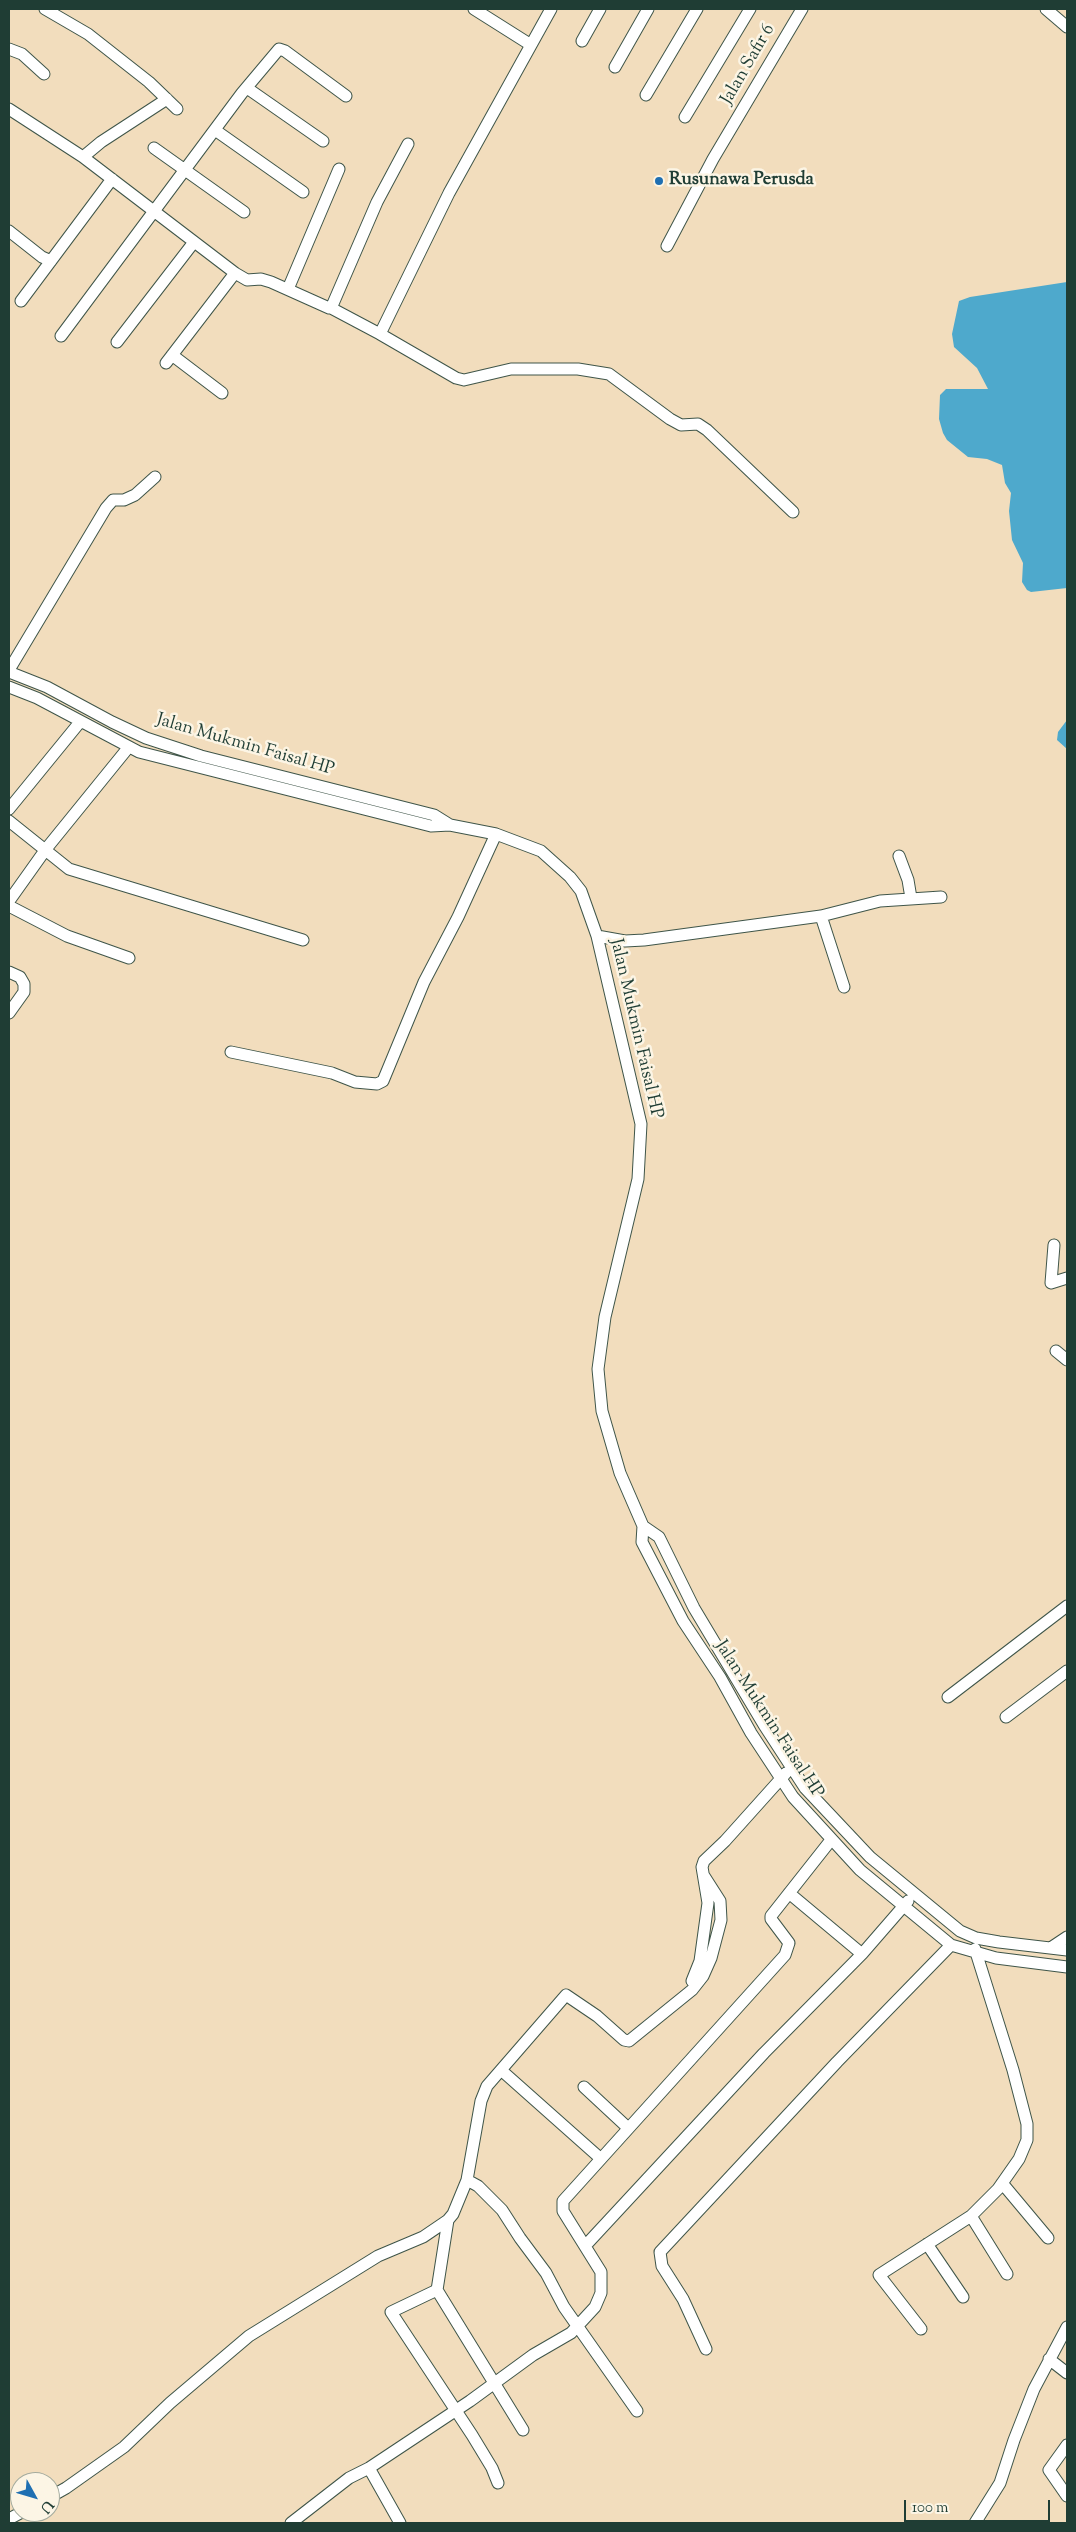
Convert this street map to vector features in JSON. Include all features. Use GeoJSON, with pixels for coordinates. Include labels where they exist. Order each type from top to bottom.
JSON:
{"type":"FeatureCollection","features":[{"type":"Feature","properties":{"kind":"street"},"geometry":{"type":"LineString","coordinates":[[45,9],[88,34],[168,99],[177,110]]}},
{"type":"Feature","properties":{"kind":"street"},"geometry":{"type":"LineString","coordinates":[[474,9],[531,45]]}},
{"type":"Feature","properties":{"kind":"street"},"geometry":{"type":"LineString","coordinates":[[380,334],[449,193],[551,9]]}},
{"type":"Feature","properties":{"kind":"street"},"geometry":{"type":"LineString","coordinates":[[582,41],[600,9]]}},
{"type":"Feature","properties":{"kind":"street"},"geometry":{"type":"LineString","coordinates":[[615,67],[648,9]]}},
{"type":"Feature","properties":{"kind":"street"},"geometry":{"type":"LineString","coordinates":[[646,96],[697,9]]}},
{"type":"Feature","properties":{"kind":"street"},"geometry":{"type":"LineString","coordinates":[[685,117],[750,9]]}},
{"type":"Feature","properties":{"kind":"street","name":"Jalan Safir 6"},"geometry":{"type":"LineString","coordinates":[[667,246],[712,159],[726,139],[802,9]]}},
{"type":"Feature","properties":{"kind":"street"},"geometry":{"type":"LineString","coordinates":[[1046,9],[1067,27]]}},
{"type":"Feature","properties":{"kind":"street"},"geometry":{"type":"LineString","coordinates":[[9,49],[22,54],[44,74]]}},
{"type":"Feature","properties":{"kind":"street"},"geometry":{"type":"LineString","coordinates":[[61,336],[154,210],[247,88],[279,50],[282,49],[346,96]]}},
{"type":"Feature","properties":{"kind":"street"},"geometry":{"type":"LineString","coordinates":[[247,88],[324,141]]}},
{"type":"Feature","properties":{"kind":"street"},"geometry":{"type":"LineString","coordinates":[[83,157],[101,142],[168,99]]}},
{"type":"Feature","properties":{"kind":"street"},"geometry":{"type":"LineString","coordinates":[[9,110],[83,157],[235,274],[247,280],[261,279],[331,308],[456,378],[464,380],[511,369],[578,369],[609,374],[670,419],[681,425],[698,424],[707,430],[793,512]]}},
{"type":"Feature","properties":{"kind":"street"},"geometry":{"type":"LineString","coordinates":[[215,130],[303,192]]}},
{"type":"Feature","properties":{"kind":"street"},"geometry":{"type":"LineString","coordinates":[[331,308],[377,202],[408,144]]}},
{"type":"Feature","properties":{"kind":"street"},"geometry":{"type":"LineString","coordinates":[[154,148],[244,212]]}},
{"type":"Feature","properties":{"kind":"street"},"geometry":{"type":"LineString","coordinates":[[288,289],[338,169]]}},
{"type":"Feature","properties":{"kind":"street"},"geometry":{"type":"LineString","coordinates":[[21,302],[112,179]]}},
{"type":"Feature","properties":{"kind":"street"},"geometry":{"type":"LineString","coordinates":[[9,231],[42,257],[51,261]]}},
{"type":"Feature","properties":{"kind":"street"},"geometry":{"type":"LineString","coordinates":[[117,342],[194,242]]}},
{"type":"Feature","properties":{"kind":"street"},"geometry":{"type":"LineString","coordinates":[[222,393],[169,359],[235,274]]}},
{"type":"Feature","properties":{"kind":"street"},"geometry":{"type":"LineString","coordinates":[[9,671],[106,508],[113,500],[124,500],[135,495],[155,478]]}},
{"type":"Feature","properties":{"kind":"street","name":"Jalan Mukmin Faisal HP"},"geometry":{"type":"LineString","coordinates":[[9,671],[47,687],[146,738],[201,756],[434,815],[450,825]]}},
{"type":"Feature","properties":{"kind":"street","name":"Jalan Mukmin Faisal HP"},"geometry":{"type":"LineString","coordinates":[[9,687],[37,698],[128,748],[158,758],[422,824],[450,825],[496,834],[541,851],[581,891],[597,936],[641,1124],[638,1179],[603,1332],[598,1369],[602,1411],[620,1473],[643,1526],[642,1542],[683,1621],[720,1677],[737,1710],[793,1797],[860,1870],[951,1945],[974,1953],[1067,1967]]}},
{"type":"Feature","properties":{"kind":"street"},"geometry":{"type":"LineString","coordinates":[[9,809],[80,722]]}},
{"type":"Feature","properties":{"kind":"street"},"geometry":{"type":"LineString","coordinates":[[9,901],[46,849],[128,748]]}},
{"type":"Feature","properties":{"kind":"street"},"geometry":{"type":"LineString","coordinates":[[9,821],[46,849],[60,864],[69,869],[303,940]]}},
{"type":"Feature","properties":{"kind":"street"},"geometry":{"type":"LineString","coordinates":[[231,1052],[332,1073],[355,1082],[377,1084],[383,1081],[424,982],[458,917],[496,834]]}},
{"type":"Feature","properties":{"kind":"street"},"geometry":{"type":"LineString","coordinates":[[899,856],[908,880],[911,898]]}},
{"type":"Feature","properties":{"kind":"street"},"geometry":{"type":"LineString","coordinates":[[597,936],[625,940],[644,940],[821,916],[880,901],[941,897]]}},
{"type":"Feature","properties":{"kind":"street"},"geometry":{"type":"LineString","coordinates":[[9,906],[67,936],[129,958]]}},
{"type":"Feature","properties":{"kind":"street"},"geometry":{"type":"LineString","coordinates":[[821,916],[844,987]]}},
{"type":"Feature","properties":{"kind":"street"},"geometry":{"type":"LineString","coordinates":[[9,972],[20,977],[24,984],[24,992],[9,1013]]}},
{"type":"Feature","properties":{"kind":"street"},"geometry":{"type":"LineString","coordinates":[[1054,1245],[1051,1283],[1067,1278]]}},
{"type":"Feature","properties":{"kind":"street"},"geometry":{"type":"LineString","coordinates":[[1056,1351],[1067,1360]]}},
{"type":"Feature","properties":{"kind":"street","name":"Jalan Mukmin Faisal HP"},"geometry":{"type":"LineString","coordinates":[[643,1526],[659,1537],[694,1608],[792,1768],[806,1788],[843,1830],[870,1857],[948,1923],[976,1938],[1022,1946],[1067,1950]]}},
{"type":"Feature","properties":{"kind":"street"},"geometry":{"type":"LineString","coordinates":[[948,1697],[1067,1606]]}},
{"type":"Feature","properties":{"kind":"street"},"geometry":{"type":"LineString","coordinates":[[1006,1717],[1067,1671]]}},
{"type":"Feature","properties":{"kind":"street"},"geometry":{"type":"LineString","coordinates":[[60,2491],[124,2447],[249,2336],[378,2256],[423,2237],[448,2220],[453,2214],[466,2180],[481,2101],[488,2086],[566,1996],[597,2016],[624,2040],[629,2041],[692,1990],[703,1976],[717,1942],[721,1920],[720,1901],[704,1876],[702,1867],[708,1854],[724,1841],[792,1768]]}},
{"type":"Feature","properties":{"kind":"street"},"geometry":{"type":"LineString","coordinates":[[291,2523],[307,2518],[349,2478],[369,2468],[533,2355],[571,2333],[594,2307],[601,2294],[601,2272],[562,2206],[563,2201],[785,1955],[788,1943],[771,1916],[831,1840]]}},
{"type":"Feature","properties":{"kind":"street"},"geometry":{"type":"LineString","coordinates":[[789,1893],[862,1954]]}},
{"type":"Feature","properties":{"kind":"street"},"geometry":{"type":"LineString","coordinates":[[585,2246],[764,2053],[862,1954],[914,1894]]}},
{"type":"Feature","properties":{"kind":"street"},"geometry":{"type":"LineString","coordinates":[[1052,1948],[1067,1937]]}},
{"type":"Feature","properties":{"kind":"street"},"geometry":{"type":"LineString","coordinates":[[921,2329],[879,2275],[971,2216],[1002,2183],[1018,2159],[1027,2140],[1027,2124],[985,1977],[974,1953],[976,1938]]}},
{"type":"Feature","properties":{"kind":"street"},"geometry":{"type":"LineString","coordinates":[[706,2349],[683,2299],[662,2266],[660,2252],[837,2062],[951,1945]]}},
{"type":"Feature","properties":{"kind":"street"},"geometry":{"type":"LineString","coordinates":[[501,2070],[600,2158]]}},
{"type":"Feature","properties":{"kind":"street"},"geometry":{"type":"LineString","coordinates":[[584,2087],[627,2128]]}},
{"type":"Feature","properties":{"kind":"street"},"geometry":{"type":"LineString","coordinates":[[466,2180],[478,2186],[502,2210],[578,2326],[637,2411]]}},
{"type":"Feature","properties":{"kind":"street"},"geometry":{"type":"LineString","coordinates":[[1002,2183],[1048,2238]]}},
{"type":"Feature","properties":{"kind":"street"},"geometry":{"type":"LineString","coordinates":[[971,2216],[1007,2274]]}},
{"type":"Feature","properties":{"kind":"street"},"geometry":{"type":"LineString","coordinates":[[448,2220],[437,2290],[523,2430]]}},
{"type":"Feature","properties":{"kind":"street"},"geometry":{"type":"LineString","coordinates":[[927,2244],[963,2297]]}},
{"type":"Feature","properties":{"kind":"street"},"geometry":{"type":"LineString","coordinates":[[437,2290],[392,2312],[492,2468],[498,2483]]}},
{"type":"Feature","properties":{"kind":"street"},"geometry":{"type":"LineString","coordinates":[[975,2523],[1000,2483],[1014,2440],[1049,2359],[1067,2327]]}},
{"type":"Feature","properties":{"kind":"street"},"geometry":{"type":"LineString","coordinates":[[1049,2359],[1065,2366]]}},
{"type":"Feature","properties":{"kind":"street"},"geometry":{"type":"LineString","coordinates":[[1067,2445],[1049,2470],[1067,2496]]}},
{"type":"Feature","properties":{"kind":"street"},"geometry":{"type":"LineString","coordinates":[[369,2468],[400,2523]]}},
{"type":"Feature","properties":{"kind":"water"},"geometry":{"type":"Polygon","coordinates":[[[1067,282],[1067,588],[1031,592],[1027,590],[1022,582],[1023,563],[1012,540],[1009,511],[1011,493],[1005,483],[1002,465],[987,459],[968,457],[947,440],[939,419],[940,395],[946,389],[988,389],[977,368],[954,347],[952,334],[959,301],[970,297],[1067,282]]]}},
{"type":"Feature","properties":{"kind":"water"},"geometry":{"type":"Polygon","coordinates":[[[1067,720],[1067,749],[1057,740],[1058,732],[1067,720]]]}},
{"type":"Feature","properties":{"kind":"place","name":"Rusunawa Perusda"},"geometry":{"type":"Point","coordinates":[659,181]}}]}
